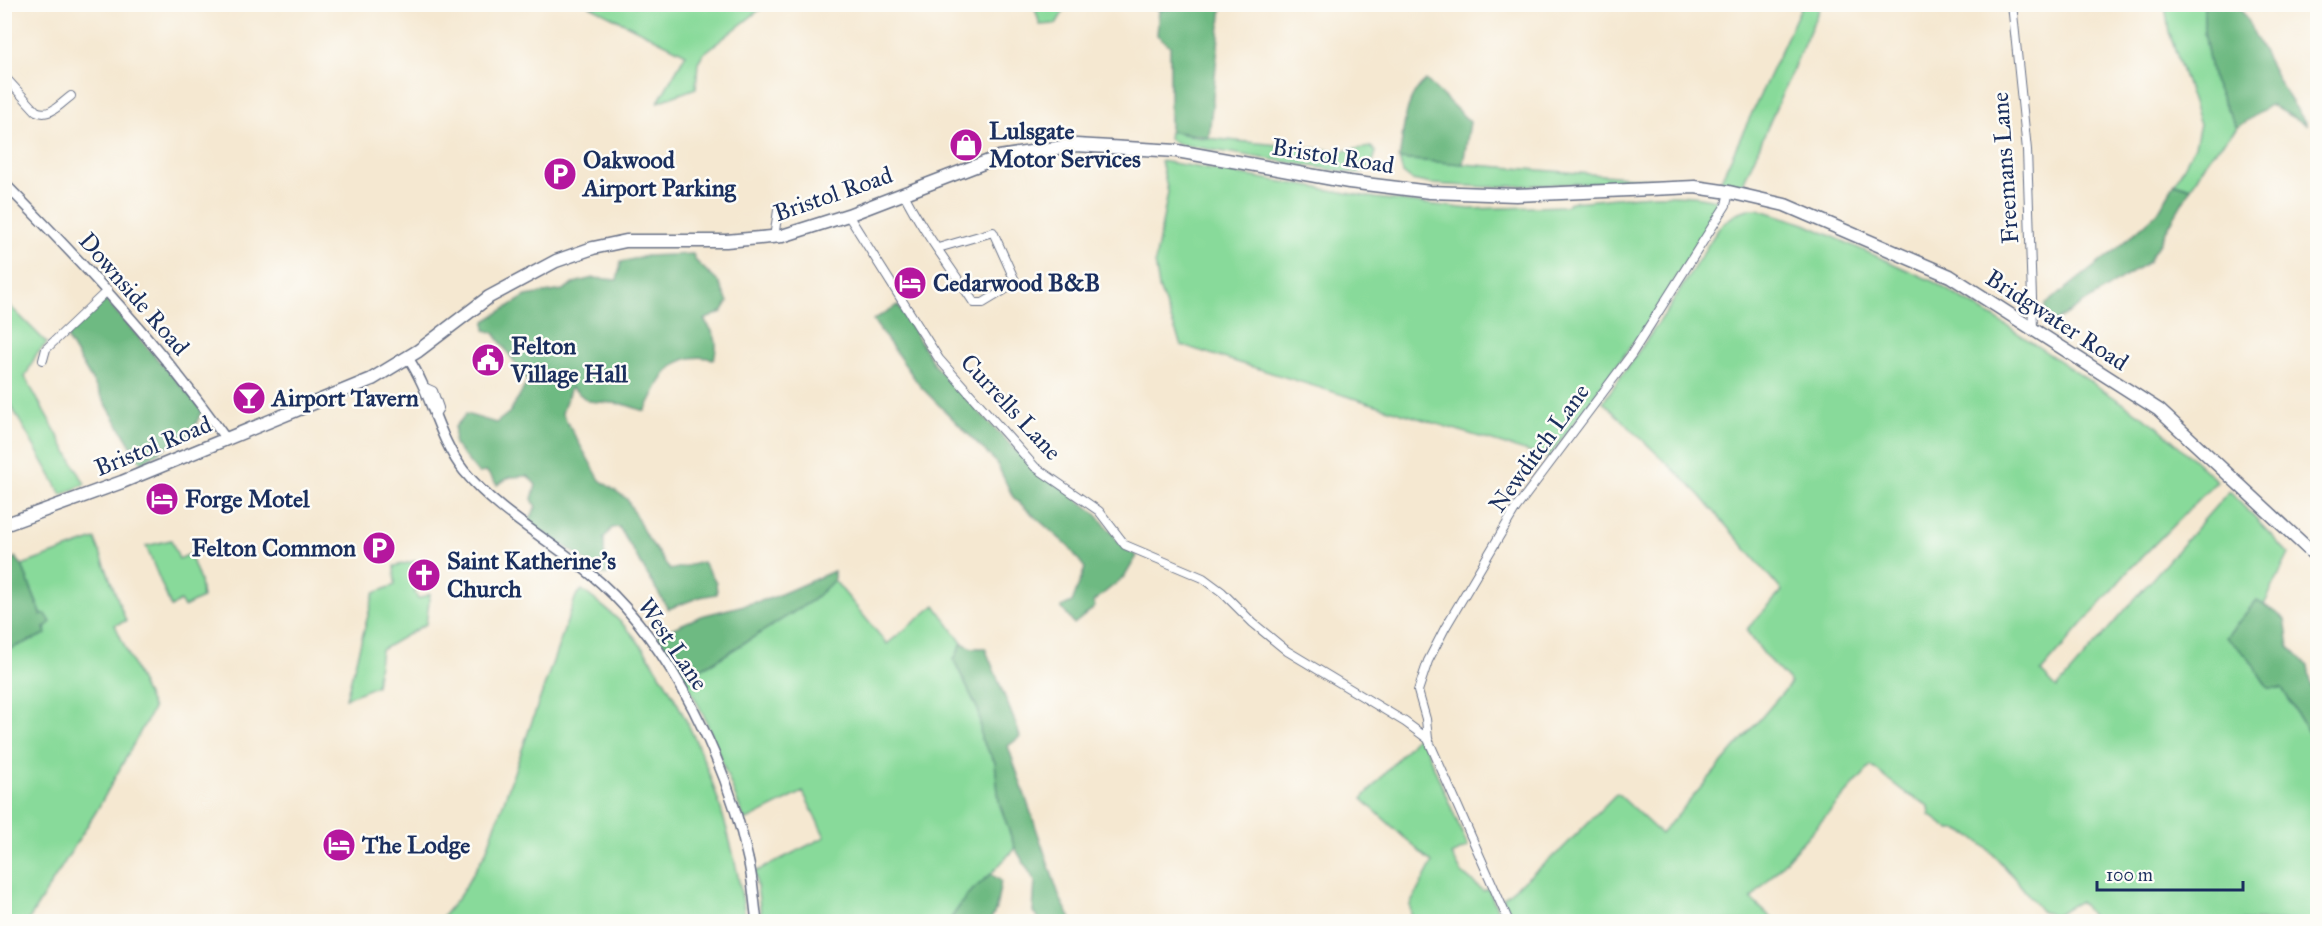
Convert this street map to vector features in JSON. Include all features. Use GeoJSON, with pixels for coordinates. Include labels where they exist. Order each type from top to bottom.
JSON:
{"type":"FeatureCollection","features":[{"type":"Feature","properties":{"kind":"highway","name":"Bristol Road"},"geometry":{"type":"LineString","coordinates":[[4,525],[113,485],[372,379],[408,358],[489,297],[556,261],[592,248],[626,241],[774,238],[848,215],[999,157],[1076,145],[1178,151],[1348,182],[1430,192],[1516,195],[1674,187],[1729,192]]}},
{"type":"Feature","properties":{"kind":"highway","name":"Bridgwater Road"},"geometry":{"type":"LineString","coordinates":[[1729,192],[1785,205],[1950,276],[2159,410],[2318,558]]}},
{"type":"Feature","properties":{"kind":"street","name":"Freemans Lane"},"geometry":{"type":"LineString","coordinates":[[2012,4],[2027,150],[2033,328]]}},
{"type":"Feature","properties":{"kind":"street"},"geometry":{"type":"LineString","coordinates":[[5,76],[36,111],[43,114],[49,113],[71,96]]}},
{"type":"Feature","properties":{"kind":"street","name":"Downside Road"},"geometry":{"type":"LineString","coordinates":[[4,183],[108,290],[169,361],[226,439]]}},
{"type":"Feature","properties":{"kind":"street"},"geometry":{"type":"LineString","coordinates":[[903,192],[922,230],[938,248],[974,303],[983,303],[1016,283],[993,232],[938,248]]}},
{"type":"Feature","properties":{"kind":"street","name":"Newditch Lane"},"geometry":{"type":"LineString","coordinates":[[1428,739],[1426,718],[1418,691],[1428,661],[1445,627],[1516,508],[1631,355],[1726,205],[1729,192]]}},
{"type":"Feature","properties":{"kind":"street"},"geometry":{"type":"LineString","coordinates":[[774,238],[777,210]]}},
{"type":"Feature","properties":{"kind":"street","name":"Currells Lane"},"geometry":{"type":"LineString","coordinates":[[848,215],[939,359],[1035,467],[1099,511],[1125,545],[1203,578],[1222,592],[1253,623],[1287,651],[1405,722],[1428,739]]}},
{"type":"Feature","properties":{"kind":"street"},"geometry":{"type":"LineString","coordinates":[[43,360],[46,349],[108,290]]}},
{"type":"Feature","properties":{"kind":"street","name":"West Lane"},"geometry":{"type":"LineString","coordinates":[[408,358],[424,387],[448,448],[478,486],[522,523],[600,582],[620,601],[657,648],[694,710],[724,781],[749,860],[756,921]]}},
{"type":"Feature","properties":{"kind":"street"},"geometry":{"type":"LineString","coordinates":[[1428,739],[1509,921]]}},
{"type":"Feature","properties":{"kind":"green space"},"geometry":{"type":"Polygon","coordinates":[[[1034,4],[1080,5],[1065,9],[1056,24],[1040,25],[1034,4]]]}},
{"type":"Feature","properties":{"kind":"green space"},"geometry":{"type":"Polygon","coordinates":[[[588,5],[766,5],[703,54],[698,62],[696,88],[658,102],[686,54],[588,5]]]}},
{"type":"Feature","properties":{"kind":"green space"},"geometry":{"type":"Polygon","coordinates":[[[1140,5],[1180,5],[1165,10],[1140,5]]]}},
{"type":"Feature","properties":{"kind":"green space"},"geometry":{"type":"Polygon","coordinates":[[[1180,5],[1222,5],[1209,137],[1170,131],[1170,46],[1157,35],[1159,10],[1180,5]]]}},
{"type":"Feature","properties":{"kind":"green space"},"geometry":{"type":"Polygon","coordinates":[[[1802,5],[1821,5],[1742,186],[1719,184],[1802,5]]]}},
{"type":"Feature","properties":{"kind":"green space"},"geometry":{"type":"Polygon","coordinates":[[[2165,5],[2204,5],[2204,32],[2213,81],[2237,128],[2209,157],[2191,188],[2175,183],[2195,146],[2200,124],[2169,32],[2165,5]]]}},
{"type":"Feature","properties":{"kind":"green space"},"geometry":{"type":"Polygon","coordinates":[[[2204,5],[2239,5],[2282,87],[2307,125],[2270,105],[2237,128],[2213,81],[2204,32],[2204,5]]]}},
{"type":"Feature","properties":{"kind":"green space"},"geometry":{"type":"Polygon","coordinates":[[[1426,80],[1470,122],[1463,164],[1399,159],[1409,106],[1418,87],[1426,80]]]}},
{"type":"Feature","properties":{"kind":"green space"},"geometry":{"type":"Polygon","coordinates":[[[1170,131],[1196,137],[1342,151],[1371,147],[1376,152],[1370,166],[1358,174],[1177,144],[1169,139],[1170,131]]]}},
{"type":"Feature","properties":{"kind":"green space"},"geometry":{"type":"Polygon","coordinates":[[[1399,159],[1668,180],[1486,187],[1431,184],[1412,180],[1403,173],[1399,159]]]}},
{"type":"Feature","properties":{"kind":"green space"},"geometry":{"type":"Polygon","coordinates":[[[1161,161],[1376,198],[1470,209],[1565,206],[1571,202],[1664,195],[1701,197],[1719,201],[1720,205],[1648,323],[1548,458],[1181,345],[1159,288],[1155,262],[1168,192],[1161,161]]]}},
{"type":"Feature","properties":{"kind":"green space"},"geometry":{"type":"Polygon","coordinates":[[[2175,183],[2191,188],[2148,262],[2050,325],[2045,323],[2045,305],[2118,248],[2158,212],[2175,183]]]}},
{"type":"Feature","properties":{"kind":"green space"},"geometry":{"type":"Polygon","coordinates":[[[1748,209],[1758,209],[1805,224],[1934,282],[1998,320],[2157,426],[2217,481],[2130,569],[2041,672],[2057,688],[2229,491],[2289,554],[2264,605],[2257,600],[2226,637],[2248,657],[2268,688],[2282,688],[2317,747],[2317,921],[2095,921],[2080,901],[2055,915],[2042,912],[2000,861],[1986,848],[1961,831],[1950,830],[1930,815],[1929,806],[1907,794],[1871,766],[1751,899],[1775,921],[1579,922],[1573,916],[1565,921],[1513,921],[1503,898],[1561,850],[1617,793],[1661,834],[1791,683],[1767,658],[1746,630],[1782,591],[1699,494],[1603,402],[1669,308],[1719,227],[1737,213],[1748,209]]]}},
{"type":"Feature","properties":{"kind":"green space"},"geometry":{"type":"Polygon","coordinates":[[[693,254],[696,261],[719,283],[728,302],[722,312],[704,320],[715,338],[714,359],[699,357],[687,359],[670,369],[645,411],[623,404],[588,401],[571,387],[562,413],[600,480],[627,499],[645,534],[670,570],[703,562],[716,582],[717,594],[700,597],[668,609],[619,527],[612,528],[604,538],[604,553],[610,567],[607,575],[597,572],[580,556],[528,523],[536,507],[532,499],[536,485],[528,476],[510,477],[497,485],[487,472],[478,473],[454,444],[455,427],[466,414],[496,423],[510,412],[528,381],[494,333],[485,330],[485,321],[526,296],[563,290],[574,283],[593,278],[617,280],[621,262],[646,256],[693,254]]]}},
{"type":"Feature","properties":{"kind":"green space"},"geometry":{"type":"Polygon","coordinates":[[[4,300],[47,343],[36,355],[25,377],[85,484],[62,495],[5,395],[4,300]]]}},
{"type":"Feature","properties":{"kind":"green space"},"geometry":{"type":"Polygon","coordinates":[[[106,300],[202,410],[193,431],[141,463],[68,340],[68,332],[106,300]]]}},
{"type":"Feature","properties":{"kind":"green space"},"geometry":{"type":"Polygon","coordinates":[[[898,305],[935,366],[1022,457],[1095,513],[1125,549],[1137,556],[1125,576],[1093,602],[1095,607],[1074,624],[1061,607],[1072,602],[1085,568],[1069,547],[1013,497],[996,462],[920,386],[873,320],[898,305]]]}},
{"type":"Feature","properties":{"kind":"green space"},"geometry":{"type":"Polygon","coordinates":[[[95,539],[126,621],[115,625],[153,709],[97,810],[28,921],[5,922],[5,651],[45,634],[46,625],[22,565],[95,539]]]}},
{"type":"Feature","properties":{"kind":"green space"},"geometry":{"type":"Polygon","coordinates":[[[171,540],[179,559],[190,554],[200,581],[202,598],[184,607],[180,601],[171,607],[146,546],[171,540]]]}},
{"type":"Feature","properties":{"kind":"green space"},"geometry":{"type":"Polygon","coordinates":[[[15,557],[22,565],[41,615],[46,614],[51,622],[44,628],[46,634],[5,651],[5,567],[15,557]]]}},
{"type":"Feature","properties":{"kind":"green space"},"geometry":{"type":"Polygon","coordinates":[[[416,561],[417,565],[412,567],[420,588],[414,591],[418,599],[430,594],[426,624],[381,650],[376,686],[346,698],[374,593],[395,585],[394,566],[416,561]]]}},
{"type":"Feature","properties":{"kind":"green space"},"geometry":{"type":"Polygon","coordinates":[[[834,571],[834,580],[813,600],[712,663],[684,677],[657,635],[701,616],[772,598],[834,571]]]}},
{"type":"Feature","properties":{"kind":"green space"},"geometry":{"type":"Polygon","coordinates":[[[834,580],[887,644],[935,605],[962,643],[954,660],[979,712],[982,739],[995,762],[999,802],[1015,848],[968,894],[949,921],[762,921],[755,872],[825,837],[803,792],[745,821],[704,716],[684,677],[712,663],[813,600],[834,580]]]}},
{"type":"Feature","properties":{"kind":"green space"},"geometry":{"type":"Polygon","coordinates":[[[582,590],[611,613],[636,639],[658,670],[677,703],[709,773],[721,810],[740,884],[746,921],[439,921],[459,897],[486,852],[576,596],[582,590]]]}},
{"type":"Feature","properties":{"kind":"green space"},"geometry":{"type":"Polygon","coordinates":[[[2257,600],[2285,619],[2289,647],[2308,666],[2317,704],[2317,747],[2282,688],[2268,688],[2248,657],[2226,637],[2257,600]]]}},
{"type":"Feature","properties":{"kind":"green space"},"geometry":{"type":"Polygon","coordinates":[[[962,643],[972,648],[985,648],[1017,727],[1020,737],[1008,746],[1060,898],[1072,921],[1041,921],[1033,912],[1035,881],[1015,848],[999,802],[995,762],[981,739],[979,712],[954,660],[962,643]]]}},
{"type":"Feature","properties":{"kind":"green space"},"geometry":{"type":"Polygon","coordinates":[[[1417,737],[1424,744],[1468,847],[1452,855],[1461,872],[1483,891],[1488,889],[1503,921],[1405,921],[1411,915],[1410,905],[1432,863],[1362,799],[1417,737]]]}},
{"type":"Feature","properties":{"kind":"green space"},"geometry":{"type":"Polygon","coordinates":[[[991,874],[1001,881],[996,909],[990,921],[949,921],[968,894],[991,874]]]}},
{"type":"Feature","properties":{"kind":"place","name":"Lulsgate Motor Services"},"geometry":{"type":"Point","coordinates":[966,145]}},
{"type":"Feature","properties":{"kind":"place","name":"Oakwood Airport Parking"},"geometry":{"type":"Point","coordinates":[560,174]}},
{"type":"Feature","properties":{"kind":"place","name":"Cedarwood B&B"},"geometry":{"type":"Point","coordinates":[910,283]}},
{"type":"Feature","properties":{"kind":"place","name":"Felton Village Hall"},"geometry":{"type":"Point","coordinates":[488,360]}},
{"type":"Feature","properties":{"kind":"place","name":"Airport Tavern"},"geometry":{"type":"Point","coordinates":[249,398]}},
{"type":"Feature","properties":{"kind":"place","name":"Forge Motel"},"geometry":{"type":"Point","coordinates":[162,499]}},
{"type":"Feature","properties":{"kind":"place","name":"Felton Common"},"geometry":{"type":"Point","coordinates":[379,548]}},
{"type":"Feature","properties":{"kind":"place","name":"Saint Katherine's Church"},"geometry":{"type":"Point","coordinates":[424,575]}},
{"type":"Feature","properties":{"kind":"place","name":"The Lodge"},"geometry":{"type":"Point","coordinates":[339,845]}}]}
